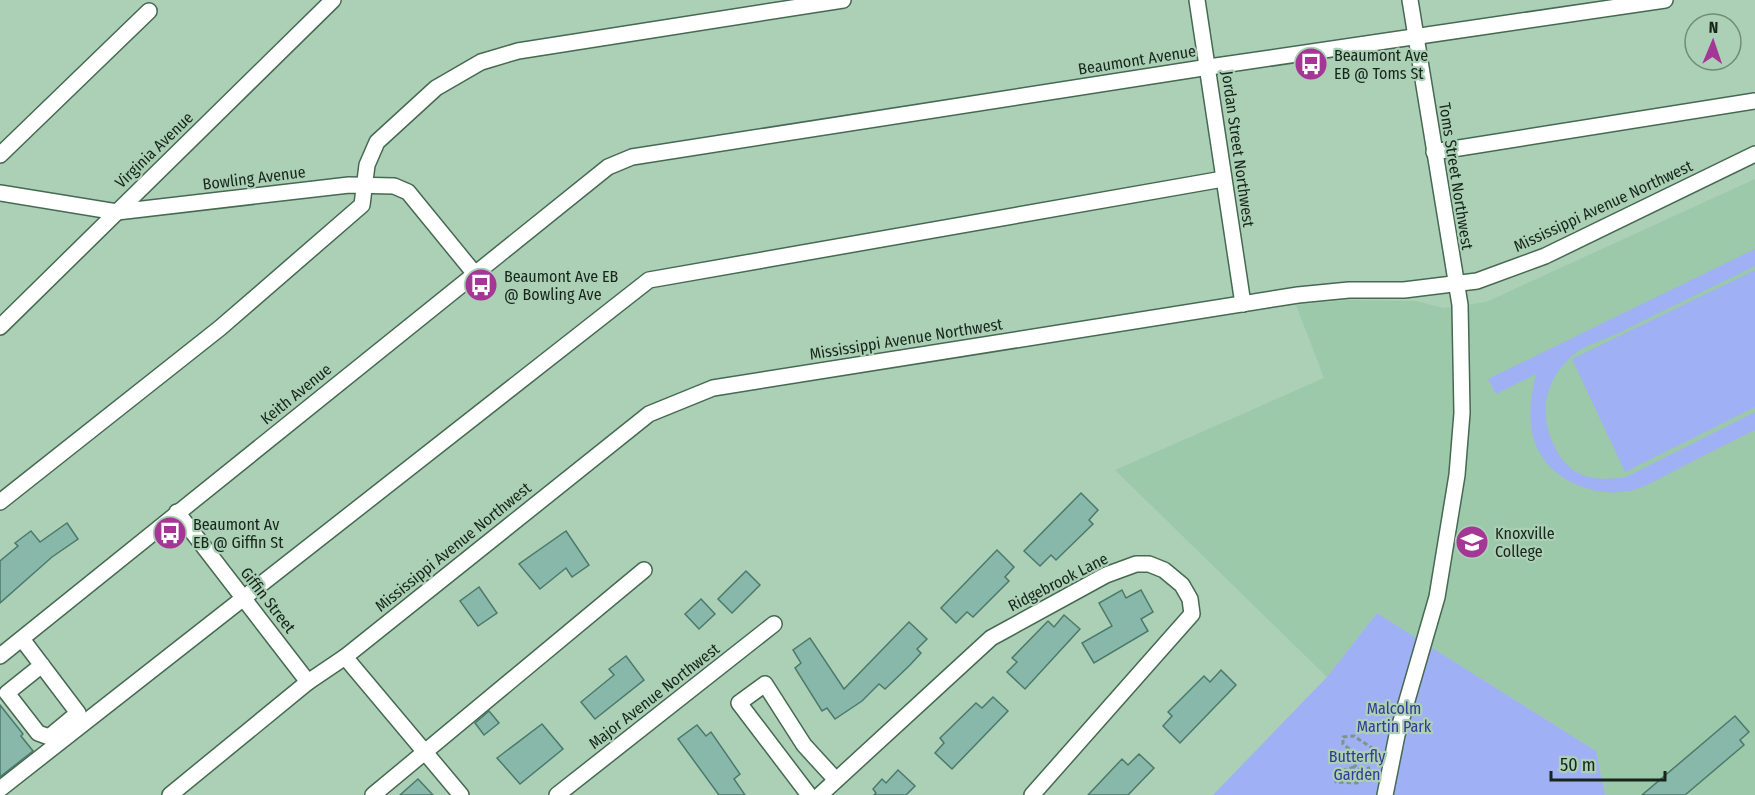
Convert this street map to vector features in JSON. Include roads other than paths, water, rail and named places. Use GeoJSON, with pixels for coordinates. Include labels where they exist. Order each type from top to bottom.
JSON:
{"type":"FeatureCollection","features":[{"type":"Feature","properties":{"kind":"street","name":"Virginia Avenue"},"geometry":{"type":"LineString","coordinates":[[0,327],[333,0]]}},
{"type":"Feature","properties":{"kind":"street"},"geometry":{"type":"LineString","coordinates":[[0,502],[220,328],[362,205],[367,165],[378,142],[436,88],[481,62],[518,51],[843,0]]}},
{"type":"Feature","properties":{"kind":"street","name":"Jordan Street Northwest"},"geometry":{"type":"LineString","coordinates":[[1197,0],[1209,67],[1223,179],[1243,304]]}},
{"type":"Feature","properties":{"kind":"street","name":"Toms Street Northwest"},"geometry":{"type":"LineString","coordinates":[[1386,792],[1394,746],[1437,597],[1456,475],[1462,413],[1460,305],[1455,286],[1410,0]]}},
{"type":"Feature","properties":{"kind":"street","name":"Beaumont Avenue"},"geometry":{"type":"LineString","coordinates":[[617,164],[632,158],[1209,67],[1665,0]]}},
{"type":"Feature","properties":{"kind":"street"},"geometry":{"type":"LineString","coordinates":[[0,155],[149,11]]}},
{"type":"Feature","properties":{"kind":"street"},"geometry":{"type":"LineString","coordinates":[[1434,153],[1755,101]]}},
{"type":"Feature","properties":{"kind":"street","name":"Mississippi Avenue Northwest"},"geometry":{"type":"LineString","coordinates":[[170,795],[309,682],[345,657],[649,414],[713,388],[1243,304],[1349,290],[1404,290],[1455,286],[1478,281],[1545,256],[1755,154]]}},
{"type":"Feature","properties":{"kind":"street","name":"Keith Avenue"},"geometry":{"type":"LineString","coordinates":[[0,656],[608,167],[617,164]]}},
{"type":"Feature","properties":{"kind":"street"},"geometry":{"type":"LineString","coordinates":[[0,789],[650,280],[1223,179]]}},
{"type":"Feature","properties":{"kind":"street","name":"Bowling Avenue"},"geometry":{"type":"LineString","coordinates":[[0,193],[117,212],[365,184],[394,186],[408,192],[475,274]]}},
{"type":"Feature","properties":{"kind":"street","name":"Giffin Street"},"geometry":{"type":"LineString","coordinates":[[177,512],[309,682]]}},
{"type":"Feature","properties":{"kind":"street","name":"Ridgebrook Lane"},"geometry":{"type":"LineString","coordinates":[[820,795],[991,638],[1106,575],[1136,564],[1149,564],[1164,570],[1182,585],[1190,599],[1192,614],[1032,795]]}},
{"type":"Feature","properties":{"kind":"street"},"geometry":{"type":"LineString","coordinates":[[373,795],[644,570]]}},
{"type":"Feature","properties":{"kind":"street","name":"Major Avenue Northwest"},"geometry":{"type":"LineString","coordinates":[[557,795],[774,624]]}},
{"type":"Feature","properties":{"kind":"street"},"geometry":{"type":"LineString","coordinates":[[22,639],[42,665],[78,713],[49,737],[38,733],[4,694],[42,665]]}},
{"type":"Feature","properties":{"kind":"street"},"geometry":{"type":"LineString","coordinates":[[345,657],[461,795]]}},
{"type":"Feature","properties":{"kind":"street"},"geometry":{"type":"LineString","coordinates":[[809,795],[739,703],[765,684],[804,745],[836,780]]}},
{"type":"Feature","properties":{"kind":"place","name":"Beaumont Ave EB @ Toms St"},"geometry":{"type":"Point","coordinates":[1311,64]}},
{"type":"Feature","properties":{"kind":"place","name":"Beaumont Ave EB @ Bowling Ave"},"geometry":{"type":"Point","coordinates":[481,285]}},
{"type":"Feature","properties":{"kind":"place","name":"Beaumont Av EB @ Giffin St"},"geometry":{"type":"Point","coordinates":[170,533]}},
{"type":"Feature","properties":{"kind":"place","name":"Knoxville College"},"geometry":{"type":"Point","coordinates":[1472,542]}},
{"type":"Feature","properties":{"kind":"park label","name":"Malcolm Martin Park"},"geometry":{"type":"Point","coordinates":[1394,717]}},
{"type":"Feature","properties":{"kind":"park label","name":"Butterfly Garden"},"geometry":{"type":"Point","coordinates":[1357,765]}}]}
